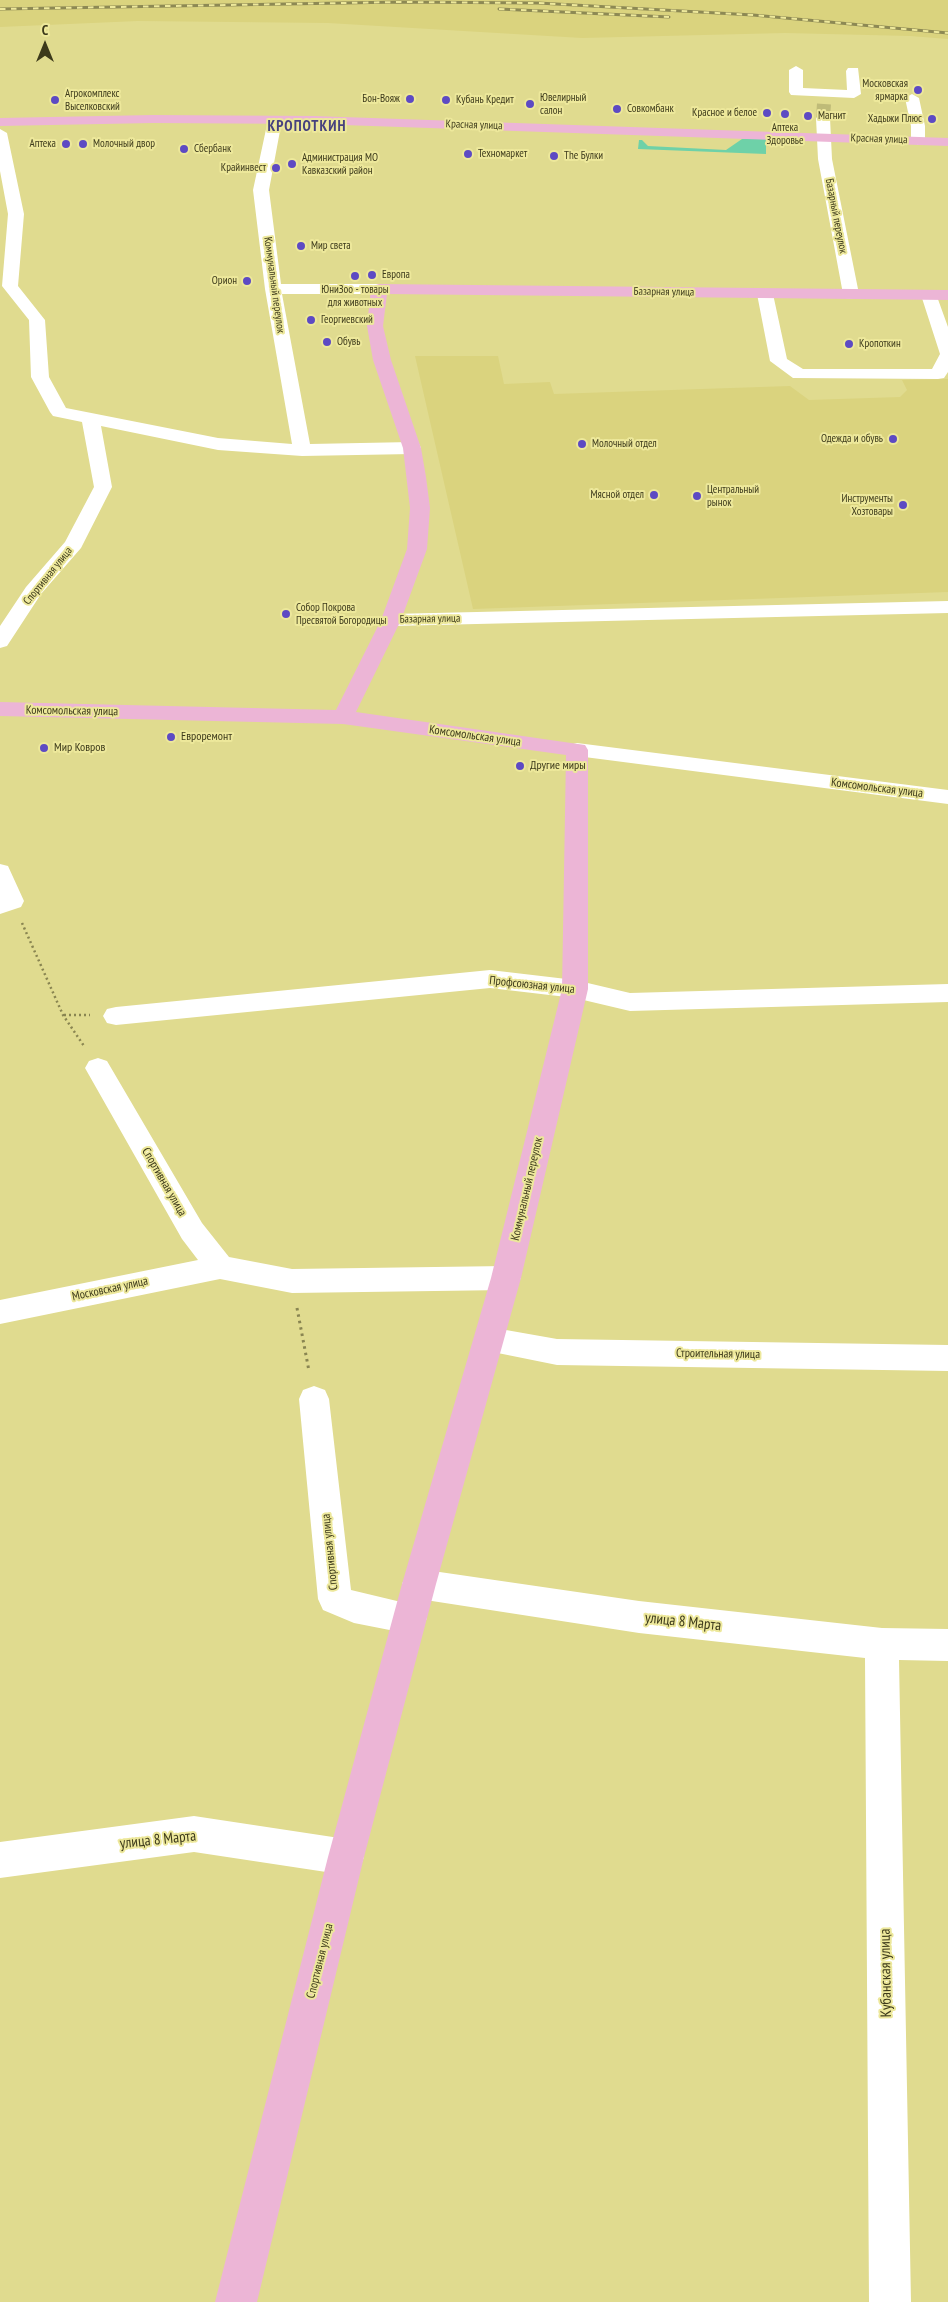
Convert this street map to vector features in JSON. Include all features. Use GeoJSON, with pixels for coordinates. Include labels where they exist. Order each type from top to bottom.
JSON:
{"type":"FeatureCollection","features":[{"type":"Feature","properties":{"kind":"main road","name":"Красная улица"},"geometry":{"type":"LineString","coordinates":[[0,122],[154,119],[276,120],[948,142]]}},
{"type":"Feature","properties":{"kind":"main road","name":"Базарная улица"},"geometry":{"type":"LineString","coordinates":[[343,717],[391,620],[417,549],[420,508],[412,448],[382,360],[375,326],[379,289],[948,295]]}},
{"type":"Feature","properties":{"kind":"main road","name":"Комсомольская улица"},"geometry":{"type":"LineString","coordinates":[[0,709],[343,717],[577,750]]}},
{"type":"Feature","properties":{"kind":"main road","name":"Коммунальный переулок"},"geometry":{"type":"LineString","coordinates":[[410,1618],[506,1278],[575,989],[577,750]]}},
{"type":"Feature","properties":{"kind":"main road","name":"Спортивная улица"},"geometry":{"type":"LineString","coordinates":[[236,2302],[346,1857],[410,1618]]}},
{"type":"Feature","properties":{"kind":"street"},"geometry":{"type":"LineString","coordinates":[[796,70],[796,92],[824,105],[854,94],[853,71]]}},
{"type":"Feature","properties":{"kind":"street"},"geometry":{"type":"LineString","coordinates":[[912,98],[918,141]]}},
{"type":"Feature","properties":{"kind":"street","name":"Базарный переулок"},"geometry":{"type":"LineString","coordinates":[[824,105],[823,137],[851,294]]}},
{"type":"Feature","properties":{"kind":"street","name":"Коммунальный переулок"},"geometry":{"type":"LineString","coordinates":[[276,120],[262,190],[273,289],[302,450]]}},
{"type":"Feature","properties":{"kind":"street"},"geometry":{"type":"LineString","coordinates":[[0,133],[16,214],[5,286],[37,320],[40,377],[59,412],[91,420],[218,444],[302,450],[412,448]]}},
{"type":"Feature","properties":{"kind":"street","name":"Базарная улица"},"geometry":{"type":"LineString","coordinates":[[273,289],[379,289]]}},
{"type":"Feature","properties":{"kind":"street"},"geometry":{"type":"LineString","coordinates":[[765,294],[779,362],[799,374],[938,374],[948,354],[929,295]]}},
{"type":"Feature","properties":{"kind":"street","name":"Спортивная улица"},"geometry":{"type":"LineString","coordinates":[[0,642],[33,591],[74,544],[103,487],[91,420]]}},
{"type":"Feature","properties":{"kind":"street","name":"Базарная улица"},"geometry":{"type":"LineString","coordinates":[[391,620],[948,607]]}},
{"type":"Feature","properties":{"kind":"street","name":"Комсомольская улица"},"geometry":{"type":"LineString","coordinates":[[577,750],[948,797]]}},
{"type":"Feature","properties":{"kind":"street"},"geometry":{"type":"LineString","coordinates":[[0,872],[6,903]]}},
{"type":"Feature","properties":{"kind":"street","name":"Профсоюзная улица"},"geometry":{"type":"LineString","coordinates":[[116,1016],[490,979],[575,989],[630,1002],[948,993]]}},
{"type":"Feature","properties":{"kind":"street","name":"Спортивная улица"},"geometry":{"type":"LineString","coordinates":[[98,1068],[192,1231],[220,1267]]}},
{"type":"Feature","properties":{"kind":"street"},"geometry":{"type":"LineString","coordinates":[[220,1267],[292,1281],[506,1278]]}},
{"type":"Feature","properties":{"kind":"street","name":"Московская улица"},"geometry":{"type":"LineString","coordinates":[[0,1312],[220,1267]]}},
{"type":"Feature","properties":{"kind":"street","name":"Строительная улица"},"geometry":{"type":"LineString","coordinates":[[489,1340],[557,1352],[948,1358]]}},
{"type":"Feature","properties":{"kind":"street","name":"Спортивная улица"},"geometry":{"type":"LineString","coordinates":[[314,1399],[335,1600],[354,1607],[410,1618]]}},
{"type":"Feature","properties":{"kind":"street","name":"улица 8 Марта"},"geometry":{"type":"LineString","coordinates":[[419,1584],[639,1617],[882,1644],[948,1645]]}},
{"type":"Feature","properties":{"kind":"street","name":"Кубанская улица"},"geometry":{"type":"LineString","coordinates":[[882,1644],[890,2302]]}},
{"type":"Feature","properties":{"kind":"street","name":"улица 8 Марта"},"geometry":{"type":"LineString","coordinates":[[0,1860],[194,1834],[346,1857]]}},
{"type":"Feature","properties":{"kind":"path"},"geometry":{"type":"LineString","coordinates":[[6,903],[63,1015],[98,1068]]}},
{"type":"Feature","properties":{"kind":"path"},"geometry":{"type":"LineString","coordinates":[[292,1281],[314,1399]]}},
{"type":"Feature","properties":{"kind":"shaded area"},"geometry":{"type":"Polygon","coordinates":[[[0,0],[948,0],[948,39],[910,36],[785,33],[582,38],[328,23],[138,21],[0,27],[0,0]]]}},
{"type":"Feature","properties":{"kind":"shaded area","name":"Центральный рынок"},"geometry":{"type":"Polygon","coordinates":[[[415,356],[498,356],[504,384],[550,382],[554,394],[790,386],[809,400],[900,397],[907,390],[902,380],[948,379],[948,592],[473,609],[415,356]]]}},
{"type":"Feature","properties":{"kind":"green space"},"geometry":{"type":"Polygon","coordinates":[[[742,139],[766,139],[766,154],[638,149],[639,140],[642,140],[648,146],[726,150],[742,139]]]}},
{"type":"Feature","properties":{"kind":"tunnel"},"geometry":{"type":"LineString","coordinates":[[823,118],[824,104]]}},
{"type":"Feature","properties":{"kind":"railway"},"geometry":{"type":"LineString","coordinates":[[0,9],[400,2],[538,3],[753,15],[948,33]]}},
{"type":"Feature","properties":{"kind":"railway"},"geometry":{"type":"LineString","coordinates":[[499,9],[669,17]]}},
{"type":"Feature","properties":{"kind":"place","name":"Московская ярмарка"},"geometry":{"type":"Point","coordinates":[918,90]}},
{"type":"Feature","properties":{"kind":"place","name":"Бон-Вояж"},"geometry":{"type":"Point","coordinates":[410,99]}},
{"type":"Feature","properties":{"kind":"place","name":"Агрокомплекс Выселковский"},"geometry":{"type":"Point","coordinates":[55,100]}},
{"type":"Feature","properties":{"kind":"place","name":"Кубань Кредит"},"geometry":{"type":"Point","coordinates":[446,100]}},
{"type":"Feature","properties":{"kind":"place","name":"Ювелирный салон"},"geometry":{"type":"Point","coordinates":[530,104]}},
{"type":"Feature","properties":{"kind":"place","name":"Совкомбанк"},"geometry":{"type":"Point","coordinates":[617,109]}},
{"type":"Feature","properties":{"kind":"place","name":"Красное и белое"},"geometry":{"type":"Point","coordinates":[767,113]}},
{"type":"Feature","properties":{"kind":"place","name":"Аптека Здоровье"},"geometry":{"type":"Point","coordinates":[785,114]}},
{"type":"Feature","properties":{"kind":"place","name":"Магнит"},"geometry":{"type":"Point","coordinates":[808,116]}},
{"type":"Feature","properties":{"kind":"place","name":"Хадыжи Плюс"},"geometry":{"type":"Point","coordinates":[932,119]}},
{"type":"Feature","properties":{"kind":"place","name":"Аптека"},"geometry":{"type":"Point","coordinates":[66,144]}},
{"type":"Feature","properties":{"kind":"place","name":"Молочный двор"},"geometry":{"type":"Point","coordinates":[83,144]}},
{"type":"Feature","properties":{"kind":"place","name":"Сбербанк"},"geometry":{"type":"Point","coordinates":[184,149]}},
{"type":"Feature","properties":{"kind":"place","name":"Техномаркет"},"geometry":{"type":"Point","coordinates":[468,154]}},
{"type":"Feature","properties":{"kind":"place","name":"The Булки"},"geometry":{"type":"Point","coordinates":[554,156]}},
{"type":"Feature","properties":{"kind":"place","name":"Администрация МО Кавказский район"},"geometry":{"type":"Point","coordinates":[292,164]}},
{"type":"Feature","properties":{"kind":"place","name":"Крайинвест"},"geometry":{"type":"Point","coordinates":[276,168]}},
{"type":"Feature","properties":{"kind":"place","name":"Мир света"},"geometry":{"type":"Point","coordinates":[301,246]}},
{"type":"Feature","properties":{"kind":"place","name":"Европа"},"geometry":{"type":"Point","coordinates":[372,275]}},
{"type":"Feature","properties":{"kind":"place","name":"ЮниЗоо - товары для животных"},"geometry":{"type":"Point","coordinates":[355,276]}},
{"type":"Feature","properties":{"kind":"place","name":"Орион"},"geometry":{"type":"Point","coordinates":[247,281]}},
{"type":"Feature","properties":{"kind":"place","name":"Георгиевский"},"geometry":{"type":"Point","coordinates":[311,320]}},
{"type":"Feature","properties":{"kind":"place","name":"Обувь"},"geometry":{"type":"Point","coordinates":[327,342]}},
{"type":"Feature","properties":{"kind":"place","name":"Кропоткин"},"geometry":{"type":"Point","coordinates":[849,344]}},
{"type":"Feature","properties":{"kind":"place","name":"Одежда и обувь"},"geometry":{"type":"Point","coordinates":[893,439]}},
{"type":"Feature","properties":{"kind":"place","name":"Молочный отдел"},"geometry":{"type":"Point","coordinates":[582,444]}},
{"type":"Feature","properties":{"kind":"place","name":"Мясной отдел"},"geometry":{"type":"Point","coordinates":[654,495]}},
{"type":"Feature","properties":{"kind":"place","name":"Центральный рынок"},"geometry":{"type":"Point","coordinates":[697,496]}},
{"type":"Feature","properties":{"kind":"place","name":"Инструменты Хозтовары"},"geometry":{"type":"Point","coordinates":[903,505]}},
{"type":"Feature","properties":{"kind":"place","name":"Собор Покрова Пресвятой Богородицы"},"geometry":{"type":"Point","coordinates":[286,614]}},
{"type":"Feature","properties":{"kind":"place","name":"Евроремонт"},"geometry":{"type":"Point","coordinates":[171,737]}},
{"type":"Feature","properties":{"kind":"place","name":"Мир Ковров"},"geometry":{"type":"Point","coordinates":[44,748]}},
{"type":"Feature","properties":{"kind":"place","name":"Другие миры"},"geometry":{"type":"Point","coordinates":[520,766]}},
{"type":"Feature","properties":{"kind":"district","name":"КРОПОТКИН"},"geometry":{"type":"Point","coordinates":[307,127]}}]}
